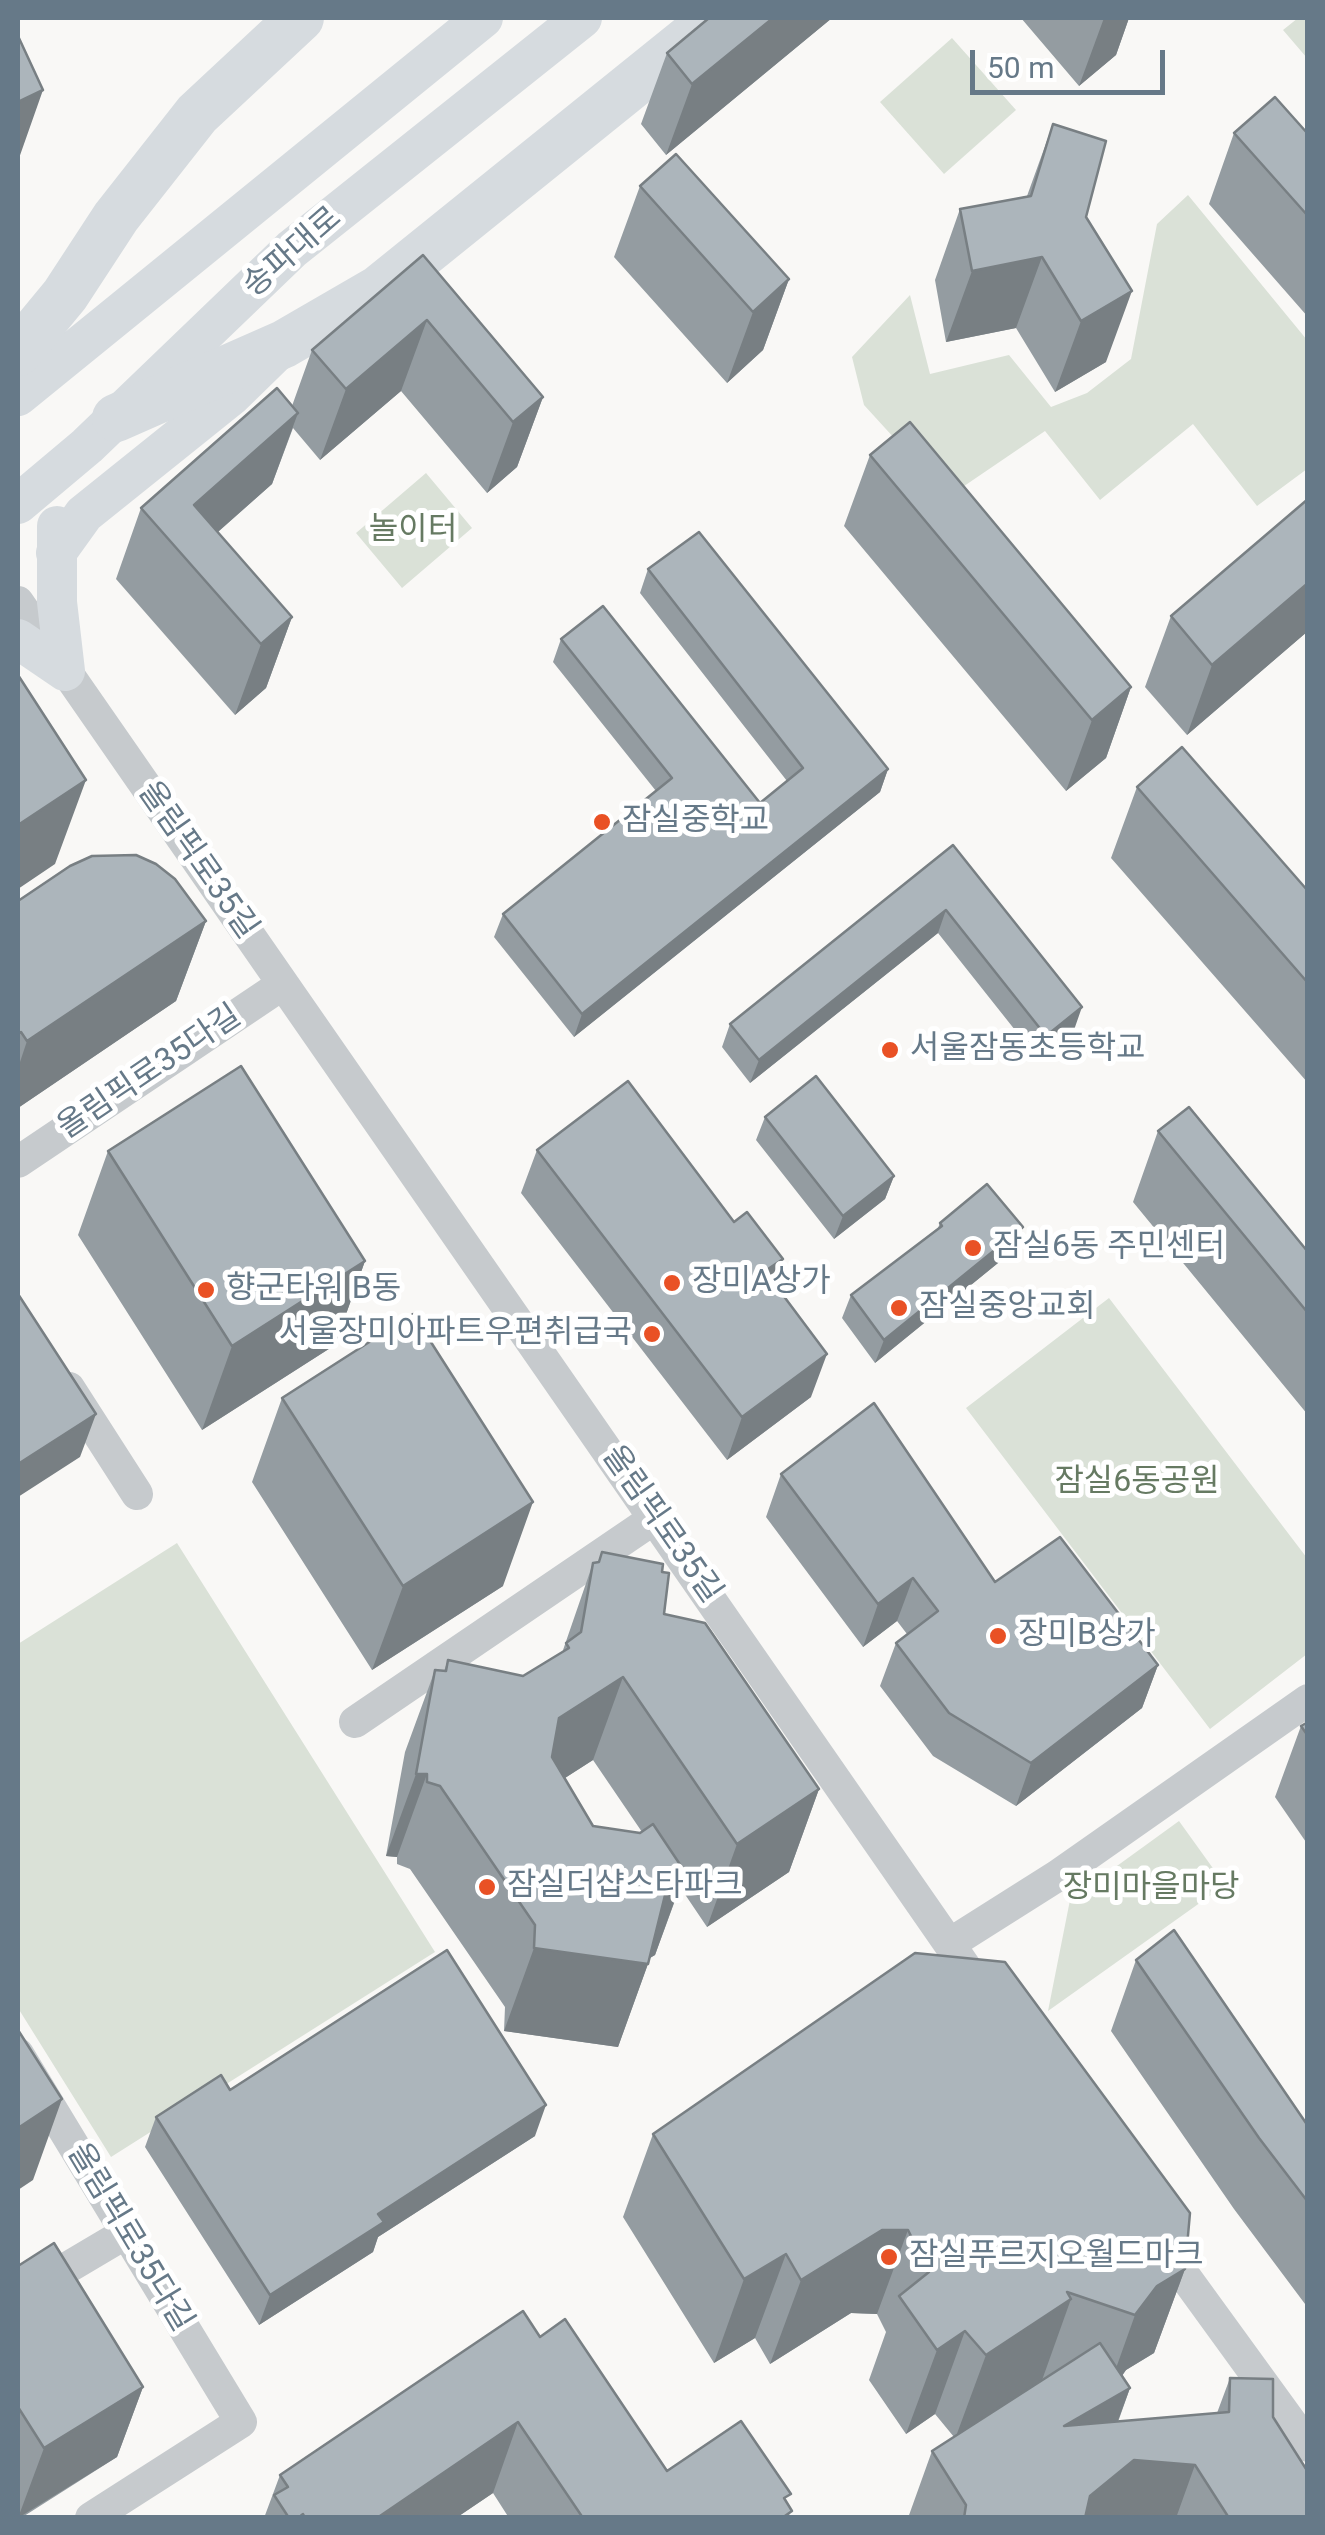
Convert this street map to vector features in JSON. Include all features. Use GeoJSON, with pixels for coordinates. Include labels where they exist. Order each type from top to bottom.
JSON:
{"type":"FeatureCollection","features":[{"type":"Feature","properties":{"kind":"highway"},"geometry":{"type":"LineString","coordinates":[[18,352],[65,294],[116,216],[197,114],[300,18]]}},
{"type":"Feature","properties":{"kind":"highway"},"geometry":{"type":"LineString","coordinates":[[101,432],[284,344],[378,289],[714,18]]}},
{"type":"Feature","properties":{"kind":"main road","name":"송파대로"},"geometry":{"type":"LineString","coordinates":[[18,396],[482,18]]}},
{"type":"Feature","properties":{"kind":"main road","name":"송파대로"},"geometry":{"type":"LineString","coordinates":[[18,504],[101,432],[292,249],[582,18]]}},
{"type":"Feature","properties":{"kind":"main road"},"geometry":{"type":"LineString","coordinates":[[56,553],[84,514],[231,396],[284,344]]}},
{"type":"Feature","properties":{"kind":"main road"},"geometry":{"type":"LineString","coordinates":[[66,671],[56,553],[58,506],[101,432]]}},
{"type":"Feature","properties":{"kind":"main road"},"geometry":{"type":"LineString","coordinates":[[18,639],[66,671]]}},
{"type":"Feature","properties":{"kind":"street","name":"올림픽로35길"},"geometry":{"type":"LineString","coordinates":[[18,602],[1002,2021]]}},
{"type":"Feature","properties":{"kind":"street","name":"올림픽로35다길"},"geometry":{"type":"LineString","coordinates":[[18,1162],[283,984]]}},
{"type":"Feature","properties":{"kind":"street"},"geometry":{"type":"LineString","coordinates":[[47,1355],[137,1494]]}},
{"type":"Feature","properties":{"kind":"street"},"geometry":{"type":"LineString","coordinates":[[355,1722],[656,1518]]}},
{"type":"Feature","properties":{"kind":"street"},"geometry":{"type":"LineString","coordinates":[[950,1943],[1056,1876],[1308,1700]]}},
{"type":"Feature","properties":{"kind":"street","name":"올림픽로35다길"},"geometry":{"type":"LineString","coordinates":[[18,2054],[241,2422],[91,2518]]}},
{"type":"Feature","properties":{"kind":"street"},"geometry":{"type":"LineString","coordinates":[[1134,2206],[1308,2446]]}},
{"type":"Feature","properties":{"kind":"street"},"geometry":{"type":"LineString","coordinates":[[18,2297],[126,2233]]}},
{"type":"Feature","properties":{"kind":"green space"},"geometry":{"type":"Polygon","coordinates":[[[1298,18],[1307,18],[1307,58],[1283,30],[1298,18]]]}},
{"type":"Feature","properties":{"kind":"green space"},"geometry":{"type":"Polygon","coordinates":[[[952,38],[1016,110],[944,174],[880,102],[952,38]]]}},
{"type":"Feature","properties":{"kind":"green space"},"geometry":{"type":"Polygon","coordinates":[[[1188,195],[1307,340],[1307,469],[1257,506],[1193,424],[1100,500],[1045,431],[948,497],[864,405],[852,357],[910,295],[930,374],[1009,355],[1051,407],[1087,393],[1131,359],[1157,224],[1188,195]]]}},
{"type":"Feature","properties":{"kind":"green space","name":"놀이터"},"geometry":{"type":"Polygon","coordinates":[[[426,473],[472,528],[402,588],[356,533],[426,473]]]}},
{"type":"Feature","properties":{"kind":"green space","name":"잠실6동공원"},"geometry":{"type":"Polygon","coordinates":[[[1109,1298],[1307,1558],[1307,1654],[1210,1729],[966,1408],[1109,1298]]]}},
{"type":"Feature","properties":{"kind":"green space"},"geometry":{"type":"Polygon","coordinates":[[[177,1543],[435,1952],[111,2157],[18,2008],[18,1644],[177,1543]]]}},
{"type":"Feature","properties":{"kind":"green space","name":"장미마을마당"},"geometry":{"type":"Polygon","coordinates":[[[1179,1821],[1225,1885],[1048,2011],[1070,1900],[1179,1821]]]}},
{"type":"Feature","properties":{"kind":"building"},"geometry":{"type":"Polygon","coordinates":[[[709,18],[773,18],[692,84],[667,53],[709,18]]]}},
{"type":"Feature","properties":{"kind":"building"},"geometry":{"type":"Polygon","coordinates":[[[18,36],[43,90],[18,102],[18,36]]]}},
{"type":"Feature","properties":{"kind":"building"},"geometry":{"type":"Polygon","coordinates":[[[1275,97],[1308,134],[1308,216],[1234,133],[1275,97]]]}},
{"type":"Feature","properties":{"kind":"building"},"geometry":{"type":"Polygon","coordinates":[[[1053,124],[1106,141],[1086,217],[1132,291],[1081,321],[1042,257],[972,271],[960,209],[1031,196],[1053,124]]]}},
{"type":"Feature","properties":{"kind":"building"},"geometry":{"type":"Polygon","coordinates":[[[676,154],[789,279],[753,312],[640,186],[676,154]]]}},
{"type":"Feature","properties":{"kind":"building"},"geometry":{"type":"Polygon","coordinates":[[[423,255],[543,397],[513,422],[427,320],[346,389],[312,350],[423,255]]]}},
{"type":"Feature","properties":{"kind":"building"},"geometry":{"type":"Polygon","coordinates":[[[277,388],[298,413],[194,505],[292,617],[261,644],[141,508],[277,388]]]}},
{"type":"Feature","properties":{"kind":"building"},"geometry":{"type":"Polygon","coordinates":[[[910,422],[1131,687],[1092,720],[870,455],[910,422]]]}},
{"type":"Feature","properties":{"kind":"building"},"geometry":{"type":"Polygon","coordinates":[[[1308,499],[1308,583],[1212,665],[1171,616],[1308,499]]]}},
{"type":"Feature","properties":{"kind":"building"},"geometry":{"type":"Polygon","coordinates":[[[699,532],[888,769],[582,1014],[503,914],[672,778],[561,639],[603,606],[760,803],[803,768],[648,569],[699,532]]]}},
{"type":"Feature","properties":{"kind":"building"},"geometry":{"type":"Polygon","coordinates":[[[18,675],[86,780],[18,825],[18,675]]]}},
{"type":"Feature","properties":{"kind":"building"},"geometry":{"type":"Polygon","coordinates":[[[1182,747],[1308,891],[1308,983],[1137,787],[1182,747]]]}},
{"type":"Feature","properties":{"kind":"building"},"geometry":{"type":"Polygon","coordinates":[[[953,845],[1082,1007],[1046,1036],[946,910],[759,1060],[730,1024],[953,845]]]}},
{"type":"Feature","properties":{"kind":"building"},"geometry":{"type":"Polygon","coordinates":[[[136,855],[175,879],[206,921],[27,1041],[21,1032],[18,1034],[18,901],[92,856],[136,855]]]}},
{"type":"Feature","properties":{"kind":"building"},"geometry":{"type":"Polygon","coordinates":[[[241,1066],[365,1261],[232,1346],[108,1151],[241,1066]]]}},
{"type":"Feature","properties":{"kind":"building"},"geometry":{"type":"Polygon","coordinates":[[[816,1076],[894,1176],[843,1216],[765,1117],[816,1076]]]}},
{"type":"Feature","properties":{"kind":"building","name":"장미A상가"},"geometry":{"type":"Polygon","coordinates":[[[628,1081],[734,1222],[747,1212],[783,1259],[765,1271],[827,1354],[742,1417],[537,1150],[628,1081]]]}},
{"type":"Feature","properties":{"kind":"building"},"geometry":{"type":"Polygon","coordinates":[[[1189,1107],[1308,1252],[1308,1313],[1158,1131],[1189,1107]]]}},
{"type":"Feature","properties":{"kind":"building"},"geometry":{"type":"Polygon","coordinates":[[[987,1184],[1023,1227],[884,1340],[851,1295],[942,1226],[940,1223],[987,1184]]]}},
{"type":"Feature","properties":{"kind":"building"},"geometry":{"type":"Polygon","coordinates":[[[18,1294],[96,1414],[18,1464],[18,1294]]]}},
{"type":"Feature","properties":{"kind":"building"},"geometry":{"type":"Polygon","coordinates":[[[413,1314],[533,1502],[403,1586],[282,1398],[413,1314]]]}},
{"type":"Feature","properties":{"kind":"building","name":"장미B상가"},"geometry":{"type":"Polygon","coordinates":[[[874,1403],[995,1582],[1060,1537],[1158,1665],[1031,1763],[949,1713],[896,1643],[938,1611],[913,1578],[878,1604],[781,1474],[874,1403]]]}},
{"type":"Feature","properties":{"kind":"building"},"geometry":{"type":"Polygon","coordinates":[[[602,1552],[663,1564],[662,1572],[669,1573],[664,1614],[705,1623],[819,1789],[737,1844],[623,1677],[559,1718],[552,1757],[593,1826],[640,1833],[653,1824],[685,1872],[668,1883],[648,1964],[534,1948],[535,1925],[440,1786],[427,1782],[427,1774],[416,1774],[435,1670],[446,1671],[448,1660],[523,1676],[569,1648],[566,1643],[581,1632],[593,1563],[599,1562],[602,1552]]]}},
{"type":"Feature","properties":{"kind":"building"},"geometry":{"type":"Polygon","coordinates":[[[1174,1930],[1308,2126],[1308,2202],[1136,1960],[1174,1930]]]}},
{"type":"Feature","properties":{"kind":"building"},"geometry":{"type":"Polygon","coordinates":[[[447,1950],[546,2105],[378,2214],[384,2222],[270,2295],[156,2117],[221,2075],[230,2090],[447,1950]]]}},
{"type":"Feature","properties":{"kind":"building","name":"잠실푸르지오월드마크"},"geometry":{"type":"Polygon","coordinates":[[[915,1953],[1005,1962],[1190,2213],[1185,2269],[1157,2286],[1135,2315],[1067,2292],[1071,2299],[986,2355],[965,2331],[937,2350],[899,2296],[929,2272],[908,2230],[882,2230],[801,2280],[786,2254],[744,2279],[653,2134],[915,1953]]]}},
{"type":"Feature","properties":{"kind":"building"},"geometry":{"type":"Polygon","coordinates":[[[18,2030],[62,2099],[18,2128],[18,2030]]]}},
{"type":"Feature","properties":{"kind":"building"},"geometry":{"type":"Polygon","coordinates":[[[54,2243],[143,2387],[44,2448],[18,2407],[18,2266],[54,2243]]]}},
{"type":"Feature","properties":{"kind":"building"},"geometry":{"type":"Polygon","coordinates":[[[523,2311],[540,2337],[565,2319],[667,2471],[741,2421],[791,2494],[784,2498],[792,2511],[782,2518],[583,2518],[518,2422],[377,2518],[305,2518],[303,2514],[289,2518],[274,2495],[288,2487],[280,2475],[523,2311]]]}},
{"type":"Feature","properties":{"kind":"building"},"geometry":{"type":"Polygon","coordinates":[[[1100,2343],[1130,2388],[1064,2426],[1229,2412],[1230,2378],[1273,2379],[1273,2417],[1308,2472],[1308,2518],[1229,2518],[1195,2465],[1134,2460],[1090,2496],[1085,2518],[964,2518],[966,2505],[932,2451],[1100,2343]]]}},
{"type":"Feature","properties":{"kind":"place","name":"잠실중학교"},"geometry":{"type":"Point","coordinates":[602,822]}},
{"type":"Feature","properties":{"kind":"place","name":"서울잠동초등학교"},"geometry":{"type":"Point","coordinates":[890,1050]}},
{"type":"Feature","properties":{"kind":"place","name":"잠실6동 주민센터"},"geometry":{"type":"Point","coordinates":[973,1248]}},
{"type":"Feature","properties":{"kind":"place","name":"장미A상가"},"geometry":{"type":"Point","coordinates":[672,1283]}},
{"type":"Feature","properties":{"kind":"place","name":"향군타워 B동"},"geometry":{"type":"Point","coordinates":[206,1290]}},
{"type":"Feature","properties":{"kind":"place","name":"잠실중앙교회"},"geometry":{"type":"Point","coordinates":[899,1308]}},
{"type":"Feature","properties":{"kind":"place","name":"서울장미아파트우편취급국"},"geometry":{"type":"Point","coordinates":[652,1334]}},
{"type":"Feature","properties":{"kind":"place","name":"장미B상가"},"geometry":{"type":"Point","coordinates":[998,1636]}},
{"type":"Feature","properties":{"kind":"place","name":"잠실더샵스타파크"},"geometry":{"type":"Point","coordinates":[487,1887]}},
{"type":"Feature","properties":{"kind":"place","name":"잠실푸르지오월드마크"},"geometry":{"type":"Point","coordinates":[889,2257]}}]}
